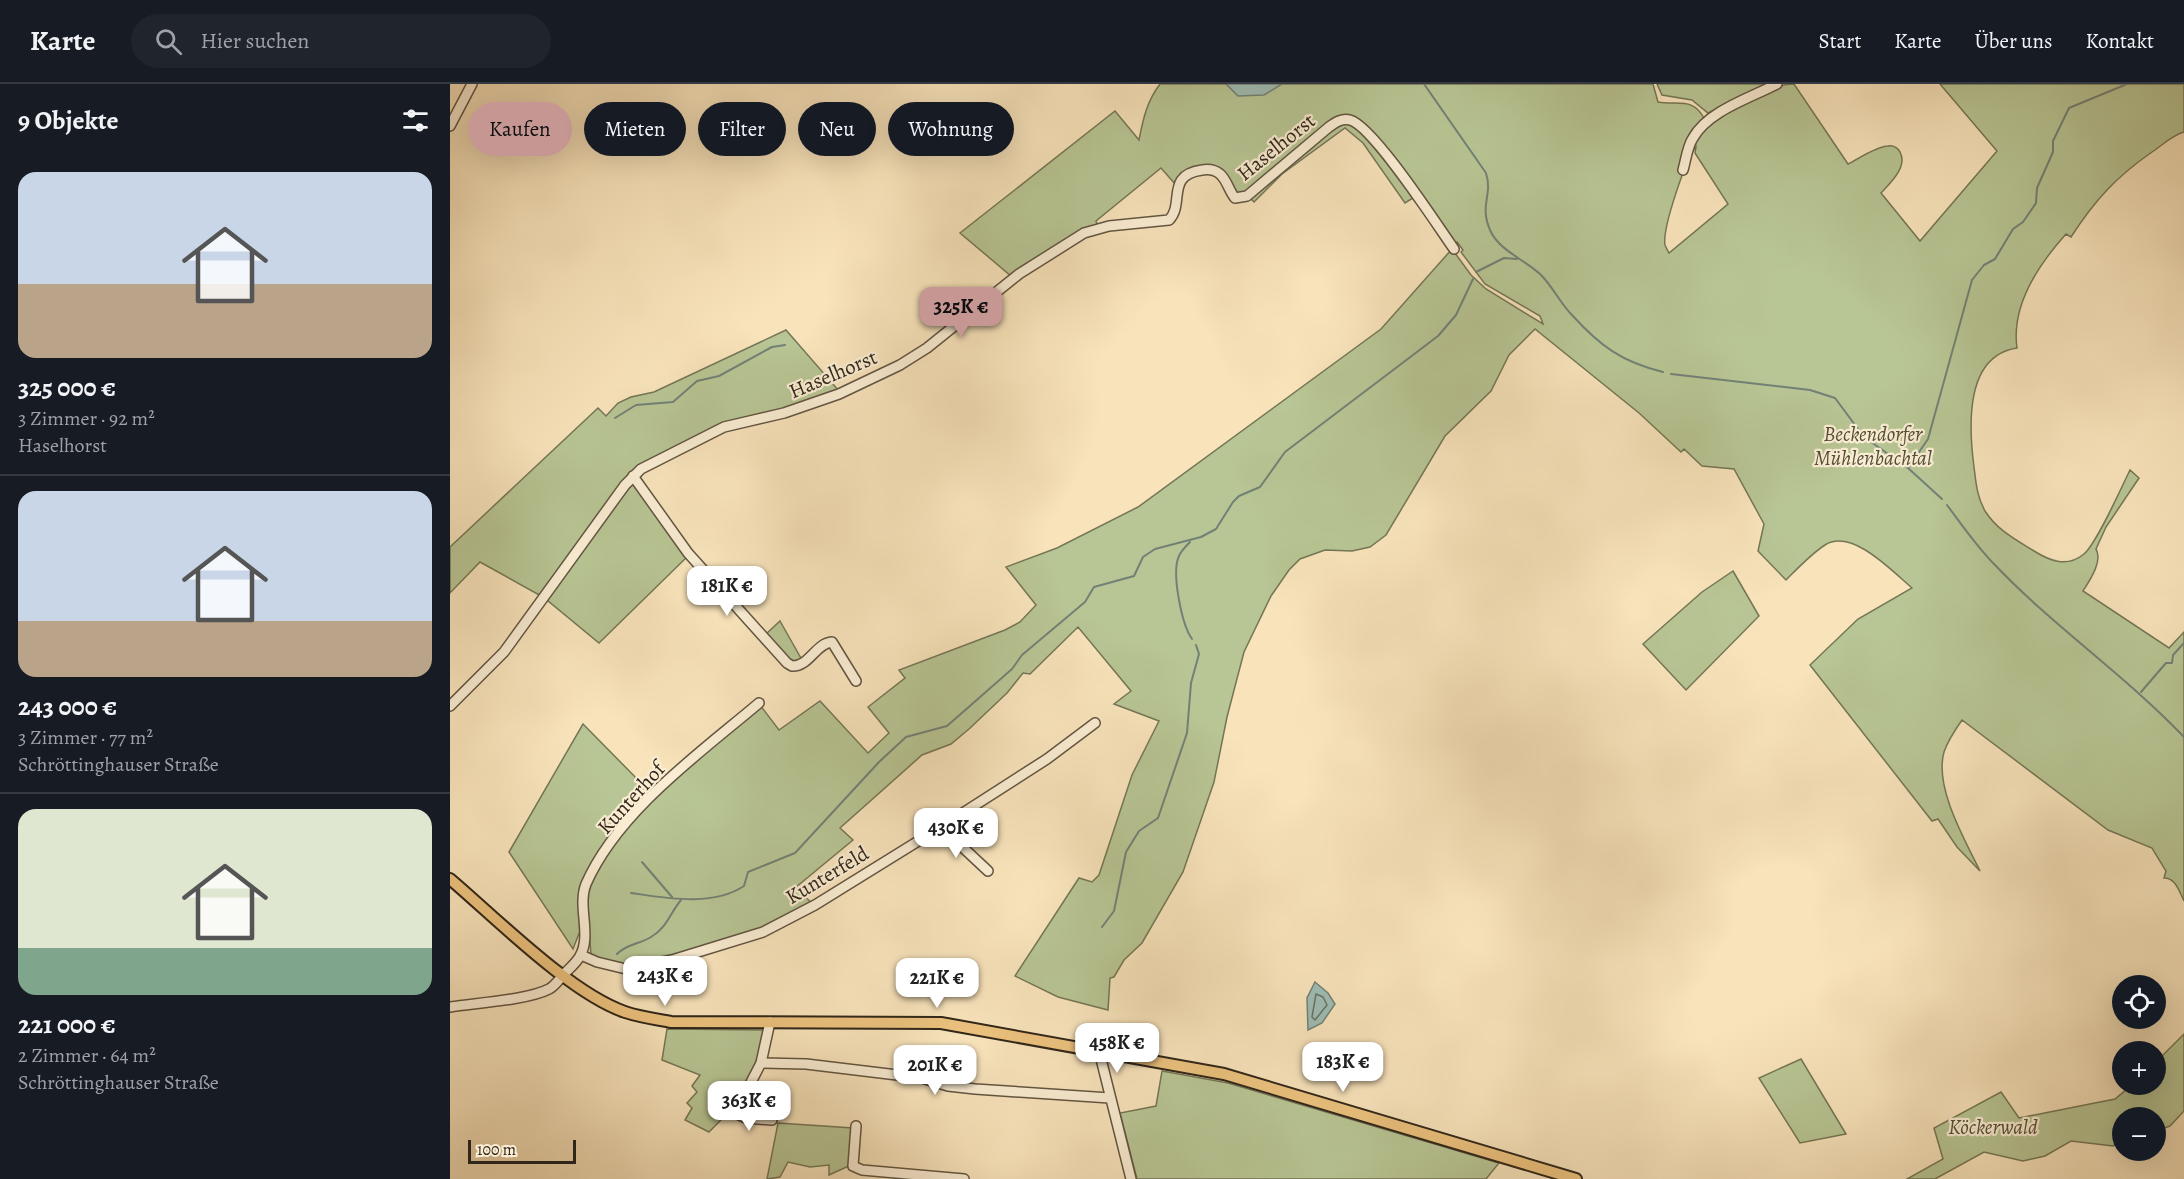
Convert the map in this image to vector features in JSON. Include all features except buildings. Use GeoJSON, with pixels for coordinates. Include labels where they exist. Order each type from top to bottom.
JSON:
{"type":"FeatureCollection","features":[{"type":"Feature","properties":{"kind":"main road"},"geometry":{"type":"LineString","coordinates":[[450,879],[563,975],[604,1003],[646,1018],[670,1022],[941,1023],[1224,1074],[1576,1179]]}},
{"type":"Feature","properties":{"kind":"street"},"geometry":{"type":"LineString","coordinates":[[450,126],[472,84]]}},
{"type":"Feature","properties":{"kind":"street"},"geometry":{"type":"LineString","coordinates":[[1683,170],[1691,141],[1700,128],[1718,115],[1777,84]]}},
{"type":"Feature","properties":{"kind":"street","name":"Haselhorst"},"geometry":{"type":"LineString","coordinates":[[450,706],[504,652],[633,476],[641,469],[724,427],[784,413],[839,394],[900,365],[927,348],[1019,273],[1084,232],[1109,226],[1168,220],[1174,210],[1178,184],[1189,174],[1205,169],[1213,171],[1223,177],[1235,198],[1247,196],[1341,120],[1353,121],[1370,134],[1454,249]]}},
{"type":"Feature","properties":{"kind":"street"},"geometry":{"type":"LineString","coordinates":[[633,476],[688,553],[787,663],[792,666],[801,664],[825,642],[832,642],[856,681]]}},
{"type":"Feature","properties":{"kind":"street","name":"Kunterhof"},"geometry":{"type":"LineString","coordinates":[[581,955],[585,927],[583,894],[587,883],[619,831],[665,783],[759,703]]}},
{"type":"Feature","properties":{"kind":"street","name":"Kunterfeld"},"geometry":{"type":"LineString","coordinates":[[581,955],[604,965],[626,969],[672,960],[739,941],[815,905],[1047,759],[1095,723]]}},
{"type":"Feature","properties":{"kind":"street"},"geometry":{"type":"LineString","coordinates":[[941,827],[988,871]]}},
{"type":"Feature","properties":{"kind":"street"},"geometry":{"type":"LineString","coordinates":[[450,1007],[533,994],[550,989],[581,955]]}},
{"type":"Feature","properties":{"kind":"street"},"geometry":{"type":"LineString","coordinates":[[770,1022],[761,1064],[735,1113],[746,1118],[772,1120]]}},
{"type":"Feature","properties":{"kind":"street"},"geometry":{"type":"LineString","coordinates":[[1100,1051],[1131,1179]]}},
{"type":"Feature","properties":{"kind":"street"},"geometry":{"type":"LineString","coordinates":[[761,1064],[806,1064],[922,1078],[948,1086],[1110,1098]]}},
{"type":"Feature","properties":{"kind":"street"},"geometry":{"type":"LineString","coordinates":[[856,1126],[853,1166],[862,1170],[964,1179]]}},
{"type":"Feature","properties":{"kind":"green space","name":"Beckendorfer Mühlenbachtal"},"geometry":{"type":"Polygon","coordinates":[[[1160,84],[1653,84],[1658,102],[1690,105],[1700,112],[1705,120],[1699,127],[1703,132],[1720,116],[1745,100],[1771,89],[1794,84],[1848,164],[1883,147],[1893,146],[1899,150],[1902,158],[1900,169],[1881,193],[1920,241],[1997,151],[1940,84],[2184,84],[2184,132],[2168,140],[2117,180],[2098,200],[2071,237],[2066,234],[2037,272],[2029,286],[2018,317],[2017,348],[2000,354],[1987,365],[1979,379],[1971,415],[1971,434],[1976,484],[1985,511],[2007,534],[2040,555],[2059,562],[2071,561],[2084,554],[2102,527],[2130,470],[2139,478],[2106,527],[2096,549],[2097,565],[2083,591],[2169,648],[2184,632],[2184,901],[2174,883],[2164,878],[2166,871],[2152,848],[2108,830],[1962,720],[1944,752],[1943,781],[1959,829],[1980,871],[1957,847],[1938,819],[1932,821],[1810,665],[1858,619],[1912,588],[1871,554],[1847,542],[1836,541],[1825,545],[1786,580],[1758,551],[1764,524],[1734,469],[1702,466],[1684,449],[1681,452],[1639,413],[1535,329],[1509,355],[1491,391],[1445,436],[1386,535],[1370,547],[1352,551],[1325,550],[1300,559],[1289,570],[1271,596],[1244,652],[1227,717],[1214,782],[1183,872],[1142,943],[1124,960],[1114,977],[1110,978],[1108,1010],[1058,997],[1015,976],[1079,878],[1092,882],[1099,875],[1132,775],[1159,721],[1114,704],[1131,691],[1078,627],[1030,674],[1023,673],[1007,693],[969,729],[951,744],[922,755],[840,828],[853,840],[795,888],[812,903],[762,929],[654,961],[627,967],[613,965],[591,955],[586,892],[615,841],[665,784],[760,705],[779,730],[820,701],[868,753],[889,733],[868,707],[905,678],[899,670],[1005,630],[1020,622],[1036,605],[1006,567],[1057,548],[1138,507],[1381,329],[1452,249],[1471,275],[1486,289],[1543,324],[1540,316],[1485,284],[1461,252],[1463,250],[1457,242],[1454,245],[1379,141],[1350,117],[1241,196],[1205,167],[1176,185],[1161,168],[1096,221],[1098,226],[1011,276],[960,233],[1115,111],[1139,140],[1146,110],[1160,84]],[[1696,147],[1676,194],[1667,224],[1665,245],[1669,253],[1728,204],[1695,153],[1696,147]]]}},
{"type":"Feature","properties":{"kind":"green space"},"geometry":{"type":"Polygon","coordinates":[[[1657,84],[1769,84],[1708,113],[1692,100],[1662,95],[1657,84]]]}},
{"type":"Feature","properties":{"kind":"green space"},"geometry":{"type":"Polygon","coordinates":[[[1351,123],[1375,145],[1413,198],[1405,203],[1363,143],[1345,128],[1282,174],[1254,202],[1249,197],[1334,125],[1351,123]]]}},
{"type":"Feature","properties":{"kind":"green space"},"geometry":{"type":"Polygon","coordinates":[[[786,330],[840,392],[724,425],[639,466],[622,482],[541,596],[480,562],[450,593],[450,547],[598,408],[606,416],[618,403],[631,397],[654,392],[786,330]]]}},
{"type":"Feature","properties":{"kind":"green space"},"geometry":{"type":"Polygon","coordinates":[[[633,480],[688,556],[599,643],[547,600],[633,480]]]}},
{"type":"Feature","properties":{"kind":"green space"},"geometry":{"type":"Polygon","coordinates":[[[1733,571],[1759,616],[1686,690],[1643,644],[1702,592],[1733,571]]]}},
{"type":"Feature","properties":{"kind":"green space"},"geometry":{"type":"Polygon","coordinates":[[[780,621],[802,660],[793,663],[765,635],[780,621]]]}},
{"type":"Feature","properties":{"kind":"green space"},"geometry":{"type":"Polygon","coordinates":[[[583,724],[649,791],[617,828],[580,888],[582,926],[573,949],[509,852],[583,724]]]}},
{"type":"Feature","properties":{"kind":"green space"},"geometry":{"type":"Polygon","coordinates":[[[667,1029],[766,1030],[746,1086],[739,1098],[709,1132],[685,1120],[692,1108],[687,1103],[697,1092],[692,1086],[700,1075],[662,1060],[667,1029]]]}},
{"type":"Feature","properties":{"kind":"green space","name":"Köckerwald"},"geometry":{"type":"Polygon","coordinates":[[[2184,1034],[2184,1111],[2170,1126],[2166,1127],[2166,1107],[2112,1107],[2112,1146],[2071,1141],[2045,1156],[2023,1161],[1984,1152],[1935,1179],[1907,1179],[1943,1159],[1934,1128],[2001,1092],[2019,1118],[2115,1099],[2120,1095],[2166,1095],[2166,1052],[2184,1034]]]}},
{"type":"Feature","properties":{"kind":"green space"},"geometry":{"type":"Polygon","coordinates":[[[1801,1059],[1846,1134],[1800,1143],[1759,1078],[1801,1059]]]}},
{"type":"Feature","properties":{"kind":"green space"},"geometry":{"type":"Polygon","coordinates":[[[1162,1071],[1228,1083],[1499,1163],[1486,1179],[1137,1179],[1120,1113],[1156,1106],[1162,1071]]]}},
{"type":"Feature","properties":{"kind":"green space"},"geometry":{"type":"Polygon","coordinates":[[[778,1123],[853,1128],[851,1165],[829,1175],[829,1165],[810,1167],[788,1162],[780,1177],[767,1179],[778,1123]]]}},
{"type":"Feature","properties":{"kind":"water"},"geometry":{"type":"Polygon","coordinates":[[[1226,84],[1282,84],[1264,95],[1238,96],[1226,84]]]}},
{"type":"Feature","properties":{"kind":"water"},"geometry":{"type":"Polygon","coordinates":[[[1315,982],[1328,993],[1335,1004],[1322,1023],[1308,1030],[1307,998],[1315,982]]]}},
{"type":"Feature","properties":{"kind":"waterway"},"geometry":{"type":"LineString","coordinates":[[1424,84],[1486,173],[1488,181],[1486,213],[1494,237],[1506,250],[1541,275],[1582,326],[1602,344],[1624,358],[1663,372]]}},
{"type":"Feature","properties":{"kind":"waterway"},"geometry":{"type":"LineString","coordinates":[[1908,468],[1928,439],[1972,280],[1984,265],[1995,259],[2013,229],[2023,222],[2036,203],[2037,188],[2053,152],[2053,141],[2069,108],[2127,84]]}},
{"type":"Feature","properties":{"kind":"waterway"},"geometry":{"type":"LineString","coordinates":[[1476,272],[1504,258],[1517,259]]}},
{"type":"Feature","properties":{"kind":"waterway"},"geometry":{"type":"LineString","coordinates":[[631,893],[689,899],[718,897],[744,886],[748,872],[795,853],[879,762],[906,737],[947,726],[1012,669],[1022,655],[1085,602],[1094,587],[1134,576],[1143,557],[1155,549],[1201,537],[1216,529],[1233,502],[1239,496],[1260,487],[1285,452],[1438,336],[1456,315],[1473,279]]}},
{"type":"Feature","properties":{"kind":"waterway"},"geometry":{"type":"LineString","coordinates":[[615,418],[636,405],[673,402],[697,381],[719,376],[772,347],[785,345]]}},
{"type":"Feature","properties":{"kind":"waterway"},"geometry":{"type":"LineString","coordinates":[[1671,374],[1810,390],[1835,398],[1864,437],[1908,468],[1942,499]]}},
{"type":"Feature","properties":{"kind":"waterway"},"geometry":{"type":"LineString","coordinates":[[1947,505],[1982,551],[2018,588],[2138,693],[2184,737]]}},
{"type":"Feature","properties":{"kind":"waterway"},"geometry":{"type":"LineString","coordinates":[[1190,542],[1179,556],[1176,574],[1181,611],[1192,639]]}},
{"type":"Feature","properties":{"kind":"waterway"},"geometry":{"type":"LineString","coordinates":[[2141,692],[2166,663],[2172,663],[2173,655],[2184,643]]}},
{"type":"Feature","properties":{"kind":"waterway"},"geometry":{"type":"LineString","coordinates":[[1102,927],[1114,911],[1126,852],[1139,831],[1158,818],[1187,733],[1191,683],[1199,654],[1196,645]]}},
{"type":"Feature","properties":{"kind":"waterway"},"geometry":{"type":"LineString","coordinates":[[642,862],[672,897]]}},
{"type":"Feature","properties":{"kind":"waterway"},"geometry":{"type":"LineString","coordinates":[[617,954],[656,933],[665,925],[681,900]]}},
{"type":"Feature","properties":{"kind":"waterway"},"geometry":{"type":"LineString","coordinates":[[1522,1168],[1556,1179]]}}]}
